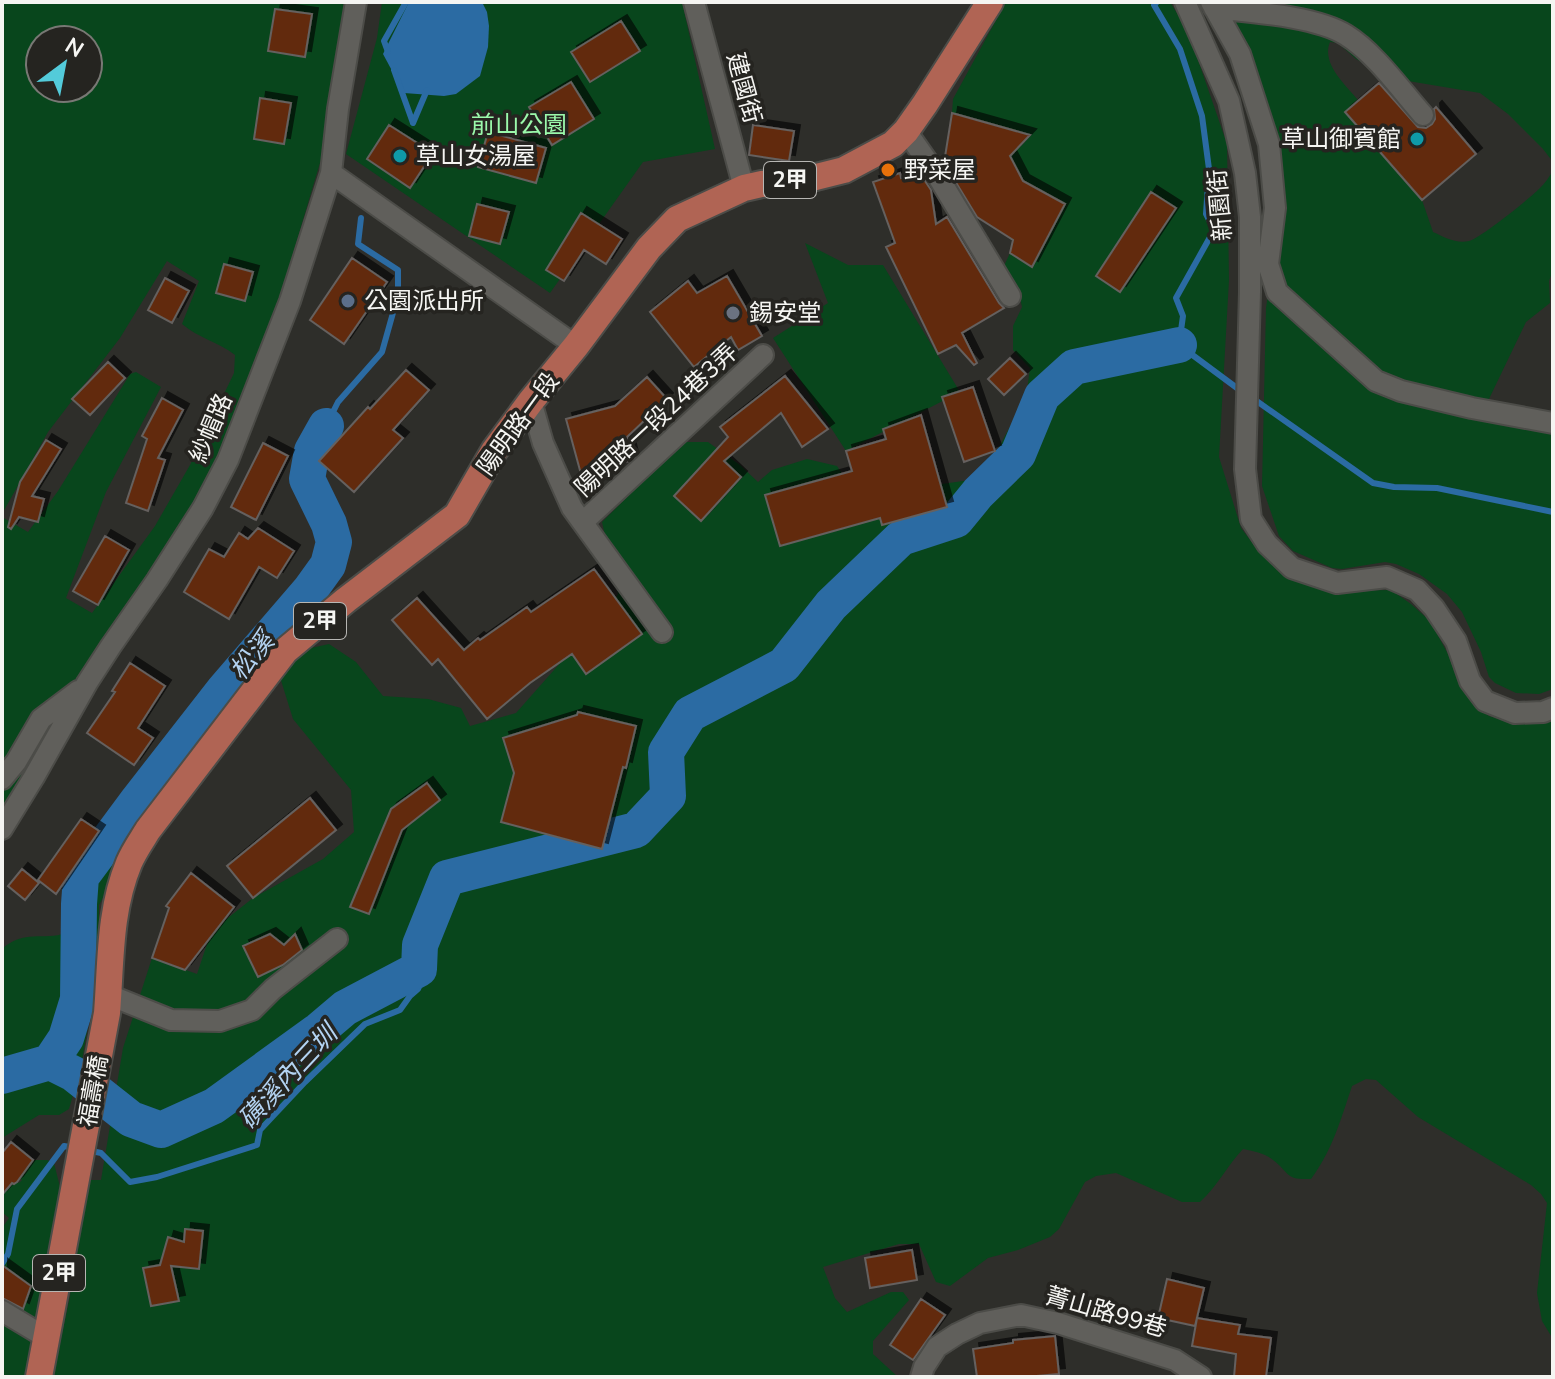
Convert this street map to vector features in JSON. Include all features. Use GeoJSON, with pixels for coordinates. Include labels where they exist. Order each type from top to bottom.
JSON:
{"type":"FeatureCollection","features":[{"type":"Feature","properties":{"kind":"main road","name":"陽明路一段"},"geometry":{"type":"LineString","coordinates":[[108,1004],[109,952],[129,861],[148,830],[285,651],[457,515],[494,451],[531,401],[649,248],[677,219],[744,188],[844,170],[893,144],[906,131],[952,64],[990,2]]}},
{"type":"Feature","properties":{"kind":"main road","name":"福壽橋"},"geometry":{"type":"LineString","coordinates":[[47,1338],[108,1004]]}},
{"type":"Feature","properties":{"kind":"main road","name":"2甲"},"geometry":{"type":"LineString","coordinates":[[39,1377],[47,1338]]}},
{"type":"Feature","properties":{"kind":"street","name":"紗帽路"},"geometry":{"type":"LineString","coordinates":[[2,829],[87,683],[188,532],[228,460],[290,301],[331,173],[356,2]]}},
{"type":"Feature","properties":{"kind":"street","name":"建國街"},"geometry":{"type":"LineString","coordinates":[[694,2],[744,188]]}},
{"type":"Feature","properties":{"kind":"street","name":"新園街"},"geometry":{"type":"LineString","coordinates":[[1185,2],[1229,101],[1245,173],[1250,217],[1245,469],[1251,519],[1267,544],[1292,568],[1337,583],[1387,577],[1417,590],[1434,608],[1456,641],[1470,681],[1485,701],[1515,713],[1543,712],[1553,708]]}},
{"type":"Feature","properties":{"kind":"street"},"geometry":{"type":"LineString","coordinates":[[1212,5],[1323,24],[1346,35],[1367,51],[1423,115]]}},
{"type":"Feature","properties":{"kind":"street","name":"新園街"},"geometry":{"type":"LineString","coordinates":[[1212,5],[1240,54],[1269,144],[1275,208],[1268,264],[1277,292]]}},
{"type":"Feature","properties":{"kind":"street"},"geometry":{"type":"LineString","coordinates":[[906,131],[937,175],[1010,296]]}},
{"type":"Feature","properties":{"kind":"street"},"geometry":{"type":"LineString","coordinates":[[331,173],[576,346]]}},
{"type":"Feature","properties":{"kind":"street"},"geometry":{"type":"LineString","coordinates":[[1250,292],[1277,292],[1376,381],[1401,391],[1472,408],[1553,423]]}},
{"type":"Feature","properties":{"kind":"street","name":"陽明路一段24巷3弄"},"geometry":{"type":"LineString","coordinates":[[583,522],[763,355]]}},
{"type":"Feature","properties":{"kind":"street"},"geometry":{"type":"LineString","coordinates":[[531,401],[543,443],[572,508],[662,632]]}},
{"type":"Feature","properties":{"kind":"street"},"geometry":{"type":"LineString","coordinates":[[2,779],[16,762],[41,719],[87,683]]}},
{"type":"Feature","properties":{"kind":"street"},"geometry":{"type":"LineString","coordinates":[[108,1004],[171,1020],[220,1021],[252,1010],[273,989],[337,939]]}},
{"type":"Feature","properties":{"kind":"street"},"geometry":{"type":"LineString","coordinates":[[2,1311],[47,1338]]}},
{"type":"Feature","properties":{"kind":"street","name":"菁山路99巷"},"geometry":{"type":"LineString","coordinates":[[921,1377],[937,1347],[957,1334],[980,1323],[1021,1315],[1058,1323],[1175,1360],[1201,1377]]}},
{"type":"Feature","properties":{"kind":"green space"},"geometry":{"type":"Polygon","coordinates":[[[2,2],[344,2],[328,136],[278,304],[223,459],[2,818],[2,517],[28,532],[58,491],[130,374],[136,372],[161,387],[106,492],[66,598],[92,613],[155,526],[190,465],[234,373],[235,355],[182,324],[199,281],[167,261],[120,338],[48,432],[2,514],[2,2]]]}},
{"type":"Feature","properties":{"kind":"green space","name":"前山公園"},"geometry":{"type":"Polygon","coordinates":[[[382,2],[682,2],[715,149],[643,162],[550,293],[346,154],[377,38],[382,2]]]}},
{"type":"Feature","properties":{"kind":"green space"},"geometry":{"type":"Polygon","coordinates":[[[1006,2],[1170,2],[1188,31],[1227,144],[1229,280],[1219,457],[1241,528],[1257,549],[1292,578],[1334,591],[1391,590],[1411,604],[1430,621],[1448,654],[1458,682],[1489,716],[1512,723],[1553,716],[1553,1339],[1542,1321],[1537,1293],[1547,1203],[1541,1194],[1418,1117],[1376,1080],[1366,1079],[1352,1086],[1330,1146],[1311,1179],[1292,1177],[1266,1156],[1243,1149],[1200,1202],[1182,1202],[1116,1173],[1096,1176],[1085,1182],[1059,1229],[1050,1237],[988,1258],[950,1286],[936,1282],[919,1244],[899,1244],[823,1267],[835,1298],[847,1312],[891,1292],[903,1292],[909,1300],[873,1341],[873,1354],[898,1377],[53,1377],[70,1296],[85,1180],[101,1180],[123,1048],[152,958],[197,974],[208,941],[224,921],[253,898],[323,859],[354,832],[351,790],[293,719],[279,674],[311,648],[329,644],[356,662],[383,696],[428,699],[461,708],[470,726],[516,713],[618,594],[602,522],[683,442],[708,442],[758,482],[772,470],[807,459],[837,466],[857,496],[970,480],[991,463],[1026,398],[1030,368],[1013,350],[1013,326],[1022,307],[1017,285],[1004,266],[1010,253],[1033,267],[1065,204],[1023,181],[1010,156],[1029,135],[952,113],[953,99],[1006,2]]]}},
{"type":"Feature","properties":{"kind":"green space"},"geometry":{"type":"Polygon","coordinates":[[[1227,2],[1553,2],[1553,162],[1508,114],[1480,93],[1390,78],[1356,59],[1338,43],[1330,42],[1328,50],[1336,74],[1358,100],[1345,112],[1422,200],[1433,232],[1459,242],[1474,239],[1534,194],[1553,169],[1550,303],[1526,322],[1488,401],[1553,427],[1553,689],[1539,694],[1516,693],[1495,683],[1489,677],[1462,612],[1447,594],[1419,574],[1385,562],[1332,568],[1293,551],[1279,536],[1262,486],[1266,308],[1283,194],[1252,67],[1227,2]]]}},
{"type":"Feature","properties":{"kind":"green space"},"geometry":{"type":"Polygon","coordinates":[[[805,243],[848,265],[883,265],[960,392],[846,451],[773,338],[828,303],[805,243]]]}},
{"type":"Feature","properties":{"kind":"green space"},"geometry":{"type":"Polygon","coordinates":[[[120,856],[116,874],[99,905],[91,1008],[81,1067],[69,1109],[59,1115],[39,1115],[2,1138],[2,949],[26,937],[66,933],[70,894],[120,856]]]}},
{"type":"Feature","properties":{"kind":"green space"},"geometry":{"type":"Polygon","coordinates":[[[33,1160],[54,1163],[62,1195],[29,1377],[2,1377],[2,1306],[21,1316],[31,1286],[2,1265],[2,1228],[9,1218],[2,1212],[2,1202],[6,1190],[22,1180],[19,1178],[33,1160]]]}},
{"type":"Feature","properties":{"kind":"water"},"geometry":{"type":"Polygon","coordinates":[[[409,2],[482,2],[489,26],[488,47],[480,76],[456,94],[404,93],[383,54],[409,2]]]}},
{"type":"Feature","properties":{"kind":"building"},"geometry":{"type":"Polygon","coordinates":[[[275,9],[312,14],[305,57],[268,51],[275,9]]]}},
{"type":"Feature","properties":{"kind":"building"},"geometry":{"type":"Polygon","coordinates":[[[621,21],[640,51],[590,82],[571,52],[621,21]]]}},
{"type":"Feature","properties":{"kind":"building"},"geometry":{"type":"Polygon","coordinates":[[[571,82],[594,119],[552,145],[529,107],[571,82]]]}},
{"type":"Feature","properties":{"kind":"building","name":"草山御賓館"},"geometry":{"type":"Polygon","coordinates":[[[1379,83],[1418,127],[1426,128],[1432,124],[1436,107],[1476,154],[1422,200],[1345,112],[1379,83]]]}},
{"type":"Feature","properties":{"kind":"building"},"geometry":{"type":"Polygon","coordinates":[[[260,98],[291,103],[284,144],[254,139],[260,98]]]}},
{"type":"Feature","properties":{"kind":"building"},"geometry":{"type":"Polygon","coordinates":[[[952,113],[1030,135],[1010,156],[1023,181],[1065,204],[1032,267],[1010,253],[1013,240],[977,217],[944,163],[952,113]]]}},
{"type":"Feature","properties":{"kind":"building","name":"草山女湯屋"},"geometry":{"type":"Polygon","coordinates":[[[389,125],[433,153],[410,188],[367,159],[389,125]]]}},
{"type":"Feature","properties":{"kind":"building"},"geometry":{"type":"Polygon","coordinates":[[[753,125],[794,131],[789,161],[749,155],[753,125]]]}},
{"type":"Feature","properties":{"kind":"building"},"geometry":{"type":"Polygon","coordinates":[[[488,132],[546,148],[536,183],[478,167],[488,132]]]}},
{"type":"Feature","properties":{"kind":"building"},"geometry":{"type":"Polygon","coordinates":[[[900,173],[901,178],[921,175],[931,190],[936,224],[947,217],[1004,308],[962,333],[977,363],[974,365],[956,345],[938,354],[886,247],[895,243],[873,182],[900,173]]]}},
{"type":"Feature","properties":{"kind":"building"},"geometry":{"type":"Polygon","coordinates":[[[1151,192],[1176,208],[1120,292],[1096,276],[1151,192]]]}},
{"type":"Feature","properties":{"kind":"building"},"geometry":{"type":"Polygon","coordinates":[[[477,204],[509,212],[500,244],[469,236],[477,204]]]}},
{"type":"Feature","properties":{"kind":"building"},"geometry":{"type":"Polygon","coordinates":[[[581,213],[622,239],[606,264],[584,250],[564,281],[546,270],[581,213]]]}},
{"type":"Feature","properties":{"kind":"building","name":"公園派出所"},"geometry":{"type":"Polygon","coordinates":[[[352,258],[387,282],[344,344],[310,320],[352,258]]]}},
{"type":"Feature","properties":{"kind":"building"},"geometry":{"type":"Polygon","coordinates":[[[224,264],[253,272],[245,301],[216,293],[224,264]]]}},
{"type":"Feature","properties":{"kind":"building"},"geometry":{"type":"Polygon","coordinates":[[[727,276],[762,336],[738,350],[731,337],[694,367],[650,312],[688,281],[697,293],[727,276]]]}},
{"type":"Feature","properties":{"kind":"building"},"geometry":{"type":"Polygon","coordinates":[[[165,278],[189,291],[172,323],[148,310],[165,278]]]}},
{"type":"Feature","properties":{"kind":"building"},"geometry":{"type":"Polygon","coordinates":[[[1010,358],[1026,374],[1004,395],[988,379],[1010,358]]]}},
{"type":"Feature","properties":{"kind":"building"},"geometry":{"type":"Polygon","coordinates":[[[108,362],[125,378],[90,415],[72,399],[108,362]]]}},
{"type":"Feature","properties":{"kind":"building"},"geometry":{"type":"Polygon","coordinates":[[[406,370],[429,390],[393,430],[403,438],[354,492],[319,461],[406,370]]]}},
{"type":"Feature","properties":{"kind":"building"},"geometry":{"type":"Polygon","coordinates":[[[785,376],[828,429],[802,447],[781,413],[724,461],[741,477],[701,521],[674,496],[728,437],[720,427],[785,376]]]}},
{"type":"Feature","properties":{"kind":"building"},"geometry":{"type":"Polygon","coordinates":[[[647,377],[667,399],[627,437],[632,458],[581,474],[566,419],[615,406],[647,377]]]}},
{"type":"Feature","properties":{"kind":"building"},"geometry":{"type":"Polygon","coordinates":[[[973,387],[995,451],[964,462],[942,397],[973,387]]]}},
{"type":"Feature","properties":{"kind":"building"},"geometry":{"type":"Polygon","coordinates":[[[162,398],[183,410],[158,458],[165,460],[148,511],[126,503],[147,439],[142,436],[162,398]]]}},
{"type":"Feature","properties":{"kind":"building"},"geometry":{"type":"Polygon","coordinates":[[[921,415],[947,507],[882,525],[880,518],[780,546],[765,495],[852,471],[846,451],[886,439],[883,429],[921,415]]]}},
{"type":"Feature","properties":{"kind":"building"},"geometry":{"type":"Polygon","coordinates":[[[46,440],[61,449],[32,496],[44,499],[38,522],[19,517],[11,529],[8,527],[20,482],[46,440]]]}},
{"type":"Feature","properties":{"kind":"building"},"geometry":{"type":"Polygon","coordinates":[[[263,443],[288,456],[256,520],[231,507],[263,443]]]}},
{"type":"Feature","properties":{"kind":"building"},"geometry":{"type":"Polygon","coordinates":[[[258,528],[294,551],[277,578],[259,567],[229,619],[184,592],[209,549],[224,557],[239,533],[248,539],[258,528]]]}},
{"type":"Feature","properties":{"kind":"building"},"geometry":{"type":"Polygon","coordinates":[[[105,536],[129,550],[98,605],[73,591],[105,536]]]}},
{"type":"Feature","properties":{"kind":"building"},"geometry":{"type":"Polygon","coordinates":[[[594,569],[642,634],[586,674],[572,654],[530,683],[487,719],[438,659],[432,665],[392,620],[417,598],[464,650],[527,607],[531,612],[594,569]]]}},
{"type":"Feature","properties":{"kind":"building"},"geometry":{"type":"Polygon","coordinates":[[[130,663],[165,686],[138,728],[153,738],[134,765],[87,733],[130,663]]]}},
{"type":"Feature","properties":{"kind":"building"},"geometry":{"type":"Polygon","coordinates":[[[578,712],[636,726],[602,849],[501,822],[514,773],[503,738],[577,715],[578,712]]]}},
{"type":"Feature","properties":{"kind":"building"},"geometry":{"type":"Polygon","coordinates":[[[427,783],[440,800],[402,830],[369,914],[350,907],[391,809],[427,783]]]}},
{"type":"Feature","properties":{"kind":"building"},"geometry":{"type":"Polygon","coordinates":[[[310,798],[336,830],[253,898],[227,866],[310,798]]]}},
{"type":"Feature","properties":{"kind":"building"},"geometry":{"type":"Polygon","coordinates":[[[81,819],[99,831],[56,894],[38,880],[81,819]]]}},
{"type":"Feature","properties":{"kind":"building"},"geometry":{"type":"Polygon","coordinates":[[[22,869],[39,883],[25,900],[8,886],[22,869]]]}},
{"type":"Feature","properties":{"kind":"building"},"geometry":{"type":"Polygon","coordinates":[[[191,873],[234,907],[185,970],[152,958],[169,908],[166,906],[191,873]]]}},
{"type":"Feature","properties":{"kind":"building"},"geometry":{"type":"Polygon","coordinates":[[[270,934],[284,945],[295,934],[302,950],[283,965],[258,977],[243,946],[270,934]]]}},
{"type":"Feature","properties":{"kind":"building"},"geometry":{"type":"Polygon","coordinates":[[[11,1142],[33,1160],[17,1182],[12,1183],[2,1195],[2,1153],[11,1142]]]}},
{"type":"Feature","properties":{"kind":"building"},"geometry":{"type":"Polygon","coordinates":[[[185,1229],[203,1231],[199,1269],[171,1266],[179,1301],[151,1306],[143,1268],[160,1265],[168,1237],[184,1242],[185,1229]]]}},
{"type":"Feature","properties":{"kind":"building"},"geometry":{"type":"Polygon","coordinates":[[[912,1250],[917,1280],[870,1288],[865,1258],[912,1250]]]}},
{"type":"Feature","properties":{"kind":"building"},"geometry":{"type":"Polygon","coordinates":[[[2,1265],[31,1286],[23,1309],[2,1298],[2,1265]]]}},
{"type":"Feature","properties":{"kind":"building"},"geometry":{"type":"Polygon","coordinates":[[[1167,1279],[1204,1288],[1195,1326],[1158,1318],[1167,1279]]]}},
{"type":"Feature","properties":{"kind":"building"},"geometry":{"type":"Polygon","coordinates":[[[921,1299],[945,1315],[913,1360],[890,1345],[921,1299]]]}},
{"type":"Feature","properties":{"kind":"building"},"geometry":{"type":"Polygon","coordinates":[[[1197,1318],[1240,1325],[1238,1334],[1271,1338],[1266,1377],[1234,1377],[1236,1354],[1192,1346],[1197,1318]]]}},
{"type":"Feature","properties":{"kind":"building"},"geometry":{"type":"Polygon","coordinates":[[[1055,1336],[1059,1374],[977,1377],[973,1349],[1013,1343],[1013,1340],[1055,1336]]]}},
{"type":"Feature","properties":{"kind":"waterway","name":"松溪"},"geometry":{"type":"LineString","coordinates":[[388,52],[384,41],[406,2]]}},
{"type":"Feature","properties":{"kind":"waterway"},"geometry":{"type":"LineString","coordinates":[[1157,2],[1154,5],[1180,49],[1202,116],[1209,169],[1206,214],[1214,230],[1176,298],[1183,316],[1179,345],[1241,391]]}},
{"type":"Feature","properties":{"kind":"waterway","name":"松溪"},"geometry":{"type":"LineString","coordinates":[[394,70],[413,123]]}},
{"type":"Feature","properties":{"kind":"waterway","name":"松溪"},"geometry":{"type":"LineString","coordinates":[[413,123],[427,90]]}},
{"type":"Feature","properties":{"kind":"waterway","name":"松溪"},"geometry":{"type":"LineString","coordinates":[[326,426],[338,402],[382,352],[398,295],[398,270],[358,244],[361,218]]}},
{"type":"Feature","properties":{"kind":"waterway"},"geometry":{"type":"LineString","coordinates":[[50,1062],[74,1074],[131,1119],[161,1130],[214,1106],[345,1008],[419,969],[420,945],[447,878],[636,830],[668,796],[666,752],[690,714],[784,665],[831,605],[901,538],[956,520],[978,493],[1018,454],[1042,396],[1074,367],[1179,345]]}},
{"type":"Feature","properties":{"kind":"waterway"},"geometry":{"type":"LineString","coordinates":[[1251,397],[1373,483],[1437,488],[1553,512]]}},
{"type":"Feature","properties":{"kind":"waterway","name":"松溪"},"geometry":{"type":"LineString","coordinates":[[2,1076],[50,1062],[66,1038],[78,999],[81,877],[223,691],[328,565],[334,542],[329,524],[307,479],[312,451],[326,426]]}},
{"type":"Feature","properties":{"kind":"waterway","name":"磺溪內三圳"},"geometry":{"type":"LineString","coordinates":[[87,1150],[101,1153],[130,1182],[157,1177],[257,1145],[260,1130],[365,1024],[400,1010],[418,989],[423,978],[419,969]]}},
{"type":"Feature","properties":{"kind":"waterway","name":"磺溪內三圳"},"geometry":{"type":"LineString","coordinates":[[2,1264],[8,1254],[17,1209],[64,1146],[76,1148]]}},
{"type":"Feature","properties":{"kind":"place","name":"草山御賓館"},"geometry":{"type":"Point","coordinates":[1417,139]}},
{"type":"Feature","properties":{"kind":"place","name":"草山女湯屋"},"geometry":{"type":"Point","coordinates":[400,156]}},
{"type":"Feature","properties":{"kind":"place","name":"野菜屋"},"geometry":{"type":"Point","coordinates":[888,170]}},
{"type":"Feature","properties":{"kind":"place","name":"公園派出所"},"geometry":{"type":"Point","coordinates":[348,301]}},
{"type":"Feature","properties":{"kind":"place","name":"錫安堂"},"geometry":{"type":"Point","coordinates":[733,313]}}]}
